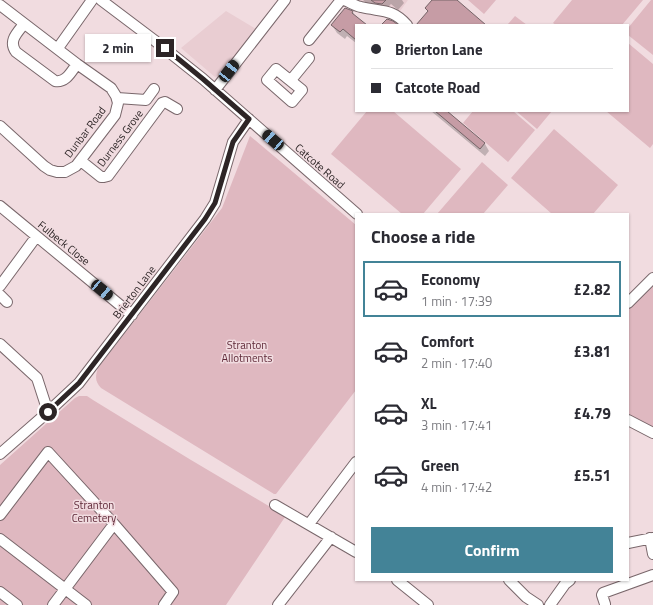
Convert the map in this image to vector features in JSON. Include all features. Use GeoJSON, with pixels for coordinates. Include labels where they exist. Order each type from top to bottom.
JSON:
{"type":"FeatureCollection","features":[{"type":"Feature","properties":{"kind":"street"},"geometry":{"type":"LineString","coordinates":[[58,48],[92,0]]}},
{"type":"Feature","properties":{"kind":"street","name":"Catcote Road"},"geometry":{"type":"LineString","coordinates":[[101,0],[170,53],[249,119],[356,213]]}},
{"type":"Feature","properties":{"kind":"street"},"geometry":{"type":"LineString","coordinates":[[214,90],[286,0]]}},
{"type":"Feature","properties":{"kind":"street"},"geometry":{"type":"LineString","coordinates":[[309,40],[342,0],[360,7],[390,12],[402,19],[406,24]]}},
{"type":"Feature","properties":{"kind":"street","name":"Dunbar Road"},"geometry":{"type":"LineString","coordinates":[[0,5],[111,88],[117,98],[117,109],[115,115],[81,161],[65,172],[50,170],[0,126]]}},
{"type":"Feature","properties":{"kind":"street"},"geometry":{"type":"LineString","coordinates":[[24,24],[14,36],[12,41],[12,45],[16,52],[55,81],[59,82],[67,78],[77,64]]}},
{"type":"Feature","properties":{"kind":"street"},"geometry":{"type":"LineString","coordinates":[[291,80],[309,58]]}},
{"type":"Feature","properties":{"kind":"street"},"geometry":{"type":"LineString","coordinates":[[117,98],[146,100],[154,89]]}},
{"type":"Feature","properties":{"kind":"street","name":"Durness Grove"},"geometry":{"type":"LineString","coordinates":[[81,161],[102,177],[104,178],[108,176],[162,103],[166,102],[177,109]]}},
{"type":"Feature","properties":{"kind":"street","name":"Brierton Lane"},"geometry":{"type":"LineString","coordinates":[[1,451],[48,412],[79,383],[210,213],[215,203],[233,142],[249,119]]}},
{"type":"Feature","properties":{"kind":"street","name":"Fulbeck Close"},"geometry":{"type":"LineString","coordinates":[[0,206],[132,315]]}},
{"type":"Feature","properties":{"kind":"street"},"geometry":{"type":"LineString","coordinates":[[0,286],[36,237]]}},
{"type":"Feature","properties":{"kind":"street"},"geometry":{"type":"LineString","coordinates":[[630,298],[652,282]]}},
{"type":"Feature","properties":{"kind":"street"},"geometry":{"type":"LineString","coordinates":[[0,344],[37,378],[48,412]]}},
{"type":"Feature","properties":{"kind":"street"},"geometry":{"type":"LineString","coordinates":[[629,421],[653,434]]}},
{"type":"Feature","properties":{"kind":"street"},"geometry":{"type":"LineString","coordinates":[[0,515],[48,452],[114,524],[173,592],[164,605]]}},
{"type":"Feature","properties":{"kind":"street"},"geometry":{"type":"LineString","coordinates":[[309,524],[355,463]]}},
{"type":"Feature","properties":{"kind":"street"},"geometry":{"type":"LineString","coordinates":[[275,505],[284,513],[309,524],[355,551]]}},
{"type":"Feature","properties":{"kind":"street"},"geometry":{"type":"LineString","coordinates":[[53,605],[114,524]]}},
{"type":"Feature","properties":{"kind":"street"},"geometry":{"type":"LineString","coordinates":[[278,605],[331,537]]}},
{"type":"Feature","properties":{"kind":"street"},"geometry":{"type":"LineString","coordinates":[[629,543],[651,538],[653,554]]}},
{"type":"Feature","properties":{"kind":"street"},"geometry":{"type":"LineString","coordinates":[[0,539],[86,605]]}},
{"type":"Feature","properties":{"kind":"street"},"geometry":{"type":"LineString","coordinates":[[605,604],[602,595],[603,593],[653,575]]}},
{"type":"Feature","properties":{"kind":"street"},"geometry":{"type":"LineString","coordinates":[[398,581],[425,604]]}},
{"type":"Feature","properties":{"kind":"street"},"geometry":{"type":"LineString","coordinates":[[510,581],[526,597],[538,605]]}},
{"type":"Feature","properties":{"kind":"street"},"geometry":{"type":"LineString","coordinates":[[550,605],[569,581]]}},
{"type":"Feature","properties":{"kind":"street"},"geometry":{"type":"LineString","coordinates":[[0,592],[17,605]]}},
{"type":"Feature","properties":{"kind":"shaded area"},"geometry":{"type":"Polygon","coordinates":[[[350,0],[408,0],[398,14],[350,0]]]}},
{"type":"Feature","properties":{"kind":"shaded area"},"geometry":{"type":"Polygon","coordinates":[[[226,11],[256,29],[221,74],[215,77],[181,48],[226,11]]]}},
{"type":"Feature","properties":{"kind":"green space"},"geometry":{"type":"Polygon","coordinates":[[[468,0],[496,0],[484,14],[468,0]]]}},
{"type":"Feature","properties":{"kind":"green space"},"geometry":{"type":"Polygon","coordinates":[[[572,0],[643,0],[623,24],[553,23],[572,0]]]}},
{"type":"Feature","properties":{"kind":"green space"},"geometry":{"type":"Polygon","coordinates":[[[651,0],[653,0],[653,55],[629,36],[629,27],[651,0]]]}},
{"type":"Feature","properties":{"kind":"green space"},"geometry":{"type":"Polygon","coordinates":[[[515,16],[526,24],[508,24],[515,16]]]}},
{"type":"Feature","properties":{"kind":"green space"},"geometry":{"type":"Polygon","coordinates":[[[629,44],[653,64],[653,144],[650,148],[607,112],[629,112],[629,44]]]}},
{"type":"Feature","properties":{"kind":"green space"},"geometry":{"type":"Polygon","coordinates":[[[366,112],[394,112],[461,169],[424,213],[401,213],[331,154],[366,112]]]}},
{"type":"Feature","properties":{"kind":"green space"},"geometry":{"type":"Polygon","coordinates":[[[472,112],[514,112],[535,130],[508,162],[463,123],[472,112]]]}},
{"type":"Feature","properties":{"kind":"green space"},"geometry":{"type":"Polygon","coordinates":[[[517,112],[551,112],[537,129],[517,112]]]}},
{"type":"Feature","properties":{"kind":"green space"},"geometry":{"type":"Polygon","coordinates":[[[554,129],[618,185],[594,213],[551,213],[511,178],[554,129]]]}},
{"type":"Feature","properties":{"kind":"green space","name":"Stranton Allotments"},"geometry":{"type":"Polygon","coordinates":[[[250,136],[355,224],[355,391],[276,494],[101,388],[96,379],[98,368],[222,208],[250,136]]]}},
{"type":"Feature","properties":{"kind":"green space"},"geometry":{"type":"Polygon","coordinates":[[[482,162],[508,185],[484,213],[438,213],[482,162]]]}},
{"type":"Feature","properties":{"kind":"green space"},"geometry":{"type":"Polygon","coordinates":[[[649,283],[653,286],[653,433],[629,421],[629,302],[649,283]]]}},
{"type":"Feature","properties":{"kind":"green space","name":"Stranton Cemetery"},"geometry":{"type":"Polygon","coordinates":[[[79,396],[87,396],[284,515],[285,517],[226,605],[0,605],[0,465],[79,396]]]}},
{"type":"Feature","properties":{"kind":"building"},"geometry":{"type":"Polygon","coordinates":[[[371,0],[386,0],[382,4],[375,3],[371,0]]]}},
{"type":"Feature","properties":{"kind":"building"},"geometry":{"type":"Polygon","coordinates":[[[432,0],[457,0],[485,24],[417,24],[428,11],[425,8],[432,0]]]}},
{"type":"Feature","properties":{"kind":"building"},"geometry":{"type":"Polygon","coordinates":[[[345,8],[353,11],[352,13],[366,24],[355,24],[355,39],[343,29],[340,32],[331,25],[345,8]]]}},
{"type":"Feature","properties":{"kind":"building"},"geometry":{"type":"Polygon","coordinates":[[[387,19],[397,24],[382,24],[387,19]]]}},
{"type":"Feature","properties":{"kind":"building"},"geometry":{"type":"Polygon","coordinates":[[[436,112],[448,112],[485,143],[480,149],[436,112]]]}},
{"type":"Feature","properties":{"kind":"route"},"geometry":{"type":"LineString","coordinates":[[48,412],[79,383],[210,213],[215,203],[233,142],[249,119],[165,48]]}}]}
